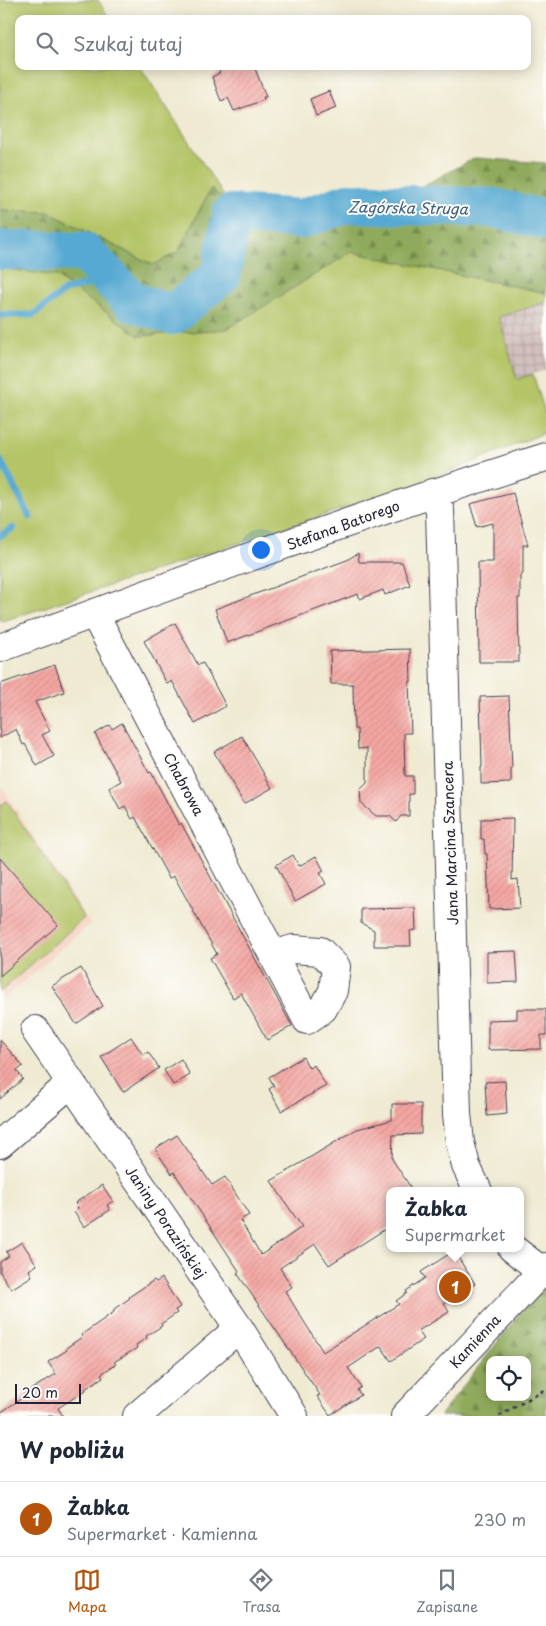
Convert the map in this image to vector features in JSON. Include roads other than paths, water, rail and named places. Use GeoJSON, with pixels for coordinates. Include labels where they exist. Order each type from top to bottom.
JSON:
{"type":"FeatureCollection","features":[{"type":"Feature","properties":{"kind":"street","name":"Stefana Batorego"},"geometry":{"type":"LineString","coordinates":[[0,648],[432,493],[546,457]]}},
{"type":"Feature","properties":{"kind":"street","name":"Jana Marcina Szancera"},"geometry":{"type":"LineString","coordinates":[[432,493],[440,510],[458,1114],[460,1142],[466,1166],[476,1187]]}},
{"type":"Feature","properties":{"kind":"street","name":"Chabrowa"},"geometry":{"type":"LineString","coordinates":[[94,613],[273,955]]}},
{"type":"Feature","properties":{"kind":"street","name":"Janiny Porazińskiej"},"geometry":{"type":"LineString","coordinates":[[35,1030],[239,1328],[294,1416]]}},
{"type":"Feature","properties":{"kind":"street"},"geometry":{"type":"LineString","coordinates":[[0,1144],[71,1083]]}},
{"type":"Feature","properties":{"kind":"street"},"geometry":{"type":"LineString","coordinates":[[518,1252],[544,1269]]}},
{"type":"Feature","properties":{"kind":"street","name":"Kamienna"},"geometry":{"type":"LineString","coordinates":[[405,1416],[544,1269]]}},
{"type":"Feature","properties":{"kind":"street"},"geometry":{"type":"LineString","coordinates":[[137,1416],[239,1328]]}},
{"type":"Feature","properties":{"kind":"waterway","name":"Zagórska Struga"},"geometry":{"type":"LineString","coordinates":[[0,250],[84,252],[133,302],[172,315],[221,275],[232,214],[301,219],[348,203],[494,208],[546,220]]}},
{"type":"Feature","properties":{"kind":"waterway"},"geometry":{"type":"LineString","coordinates":[[0,315],[33,315],[66,290],[111,279]]}},
{"type":"Feature","properties":{"kind":"waterway"},"geometry":{"type":"LineString","coordinates":[[0,460],[30,517]]}},
{"type":"Feature","properties":{"kind":"waterway"},"geometry":{"type":"LineString","coordinates":[[0,536],[13,528]]}},
{"type":"Feature","properties":{"kind":"place","name":"Żabka"},"geometry":{"type":"Point","coordinates":[455,1287]}}]}
